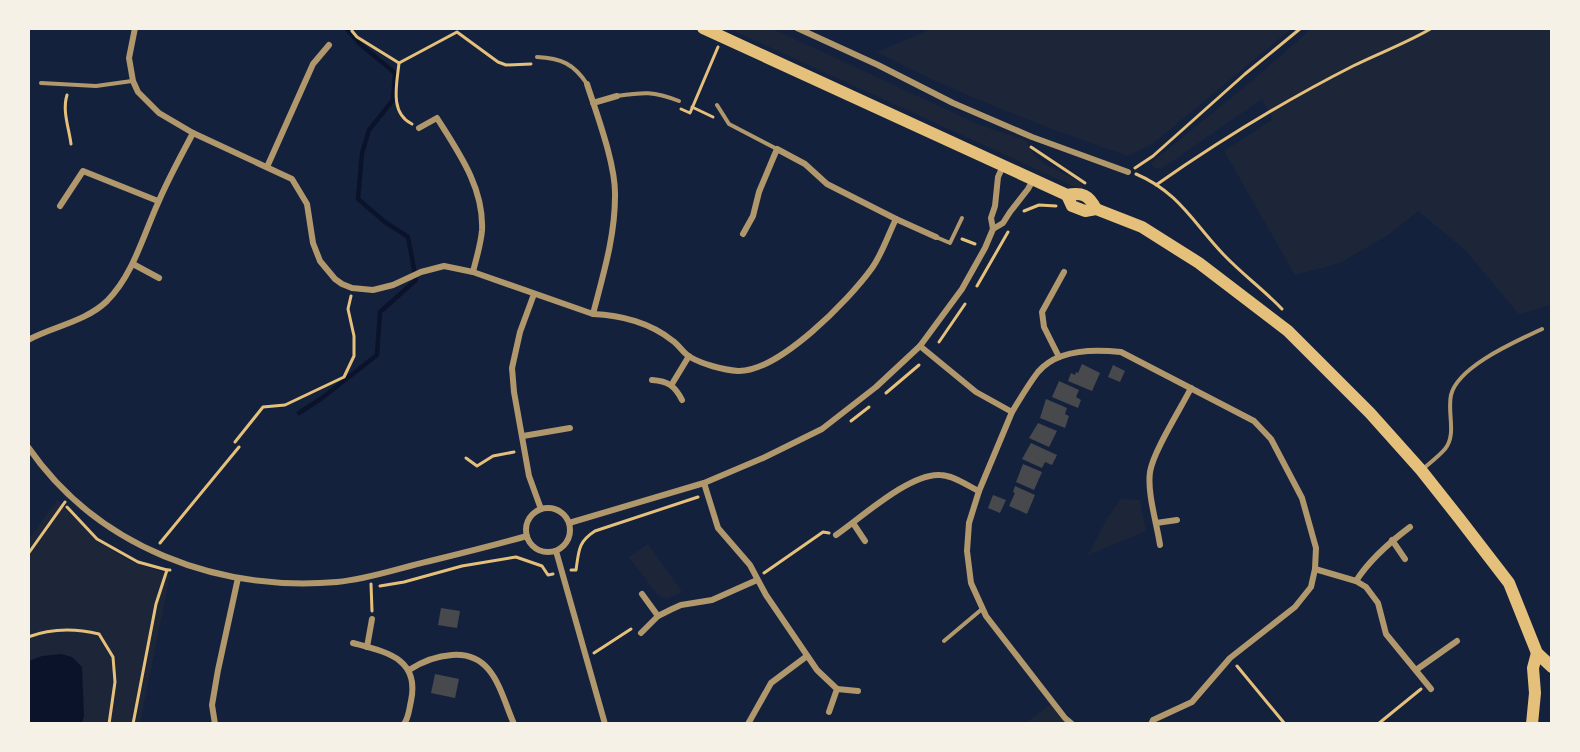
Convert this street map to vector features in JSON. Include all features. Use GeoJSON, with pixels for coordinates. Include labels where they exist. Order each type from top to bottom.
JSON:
{"type":"FeatureCollection","features":[{"type":"Feature","properties":{"kind":"main road"},"geometry":{"type":"LineString","coordinates":[[703,28],[1066,195],[1078,193],[1091,199],[1096,209],[1142,227],[1200,262],[1288,331],[1370,413],[1421,470],[1509,583],[1538,653],[1551,667]]}},
{"type":"Feature","properties":{"kind":"main road"},"geometry":{"type":"LineString","coordinates":[[1532,723],[1535,693],[1533,668],[1538,653]]}},
{"type":"Feature","properties":{"kind":"street"},"geometry":{"type":"LineString","coordinates":[[135,28],[129,58],[133,81],[138,92],[159,113],[193,133],[292,179],[307,204],[312,243],[320,261],[335,279],[352,288],[373,290],[444,266],[472,272],[593,314],[605,314],[648,324],[673,340],[689,356],[714,366],[739,371],[765,363],[797,345],[840,307],[873,267],[896,219]]}},
{"type":"Feature","properties":{"kind":"street"},"geometry":{"type":"LineString","coordinates":[[802,29],[953,103],[1032,137],[1128,172]]}},
{"type":"Feature","properties":{"kind":"street"},"geometry":{"type":"LineString","coordinates":[[267,167],[313,64],[329,45]]}},
{"type":"Feature","properties":{"kind":"street"},"geometry":{"type":"LineString","coordinates":[[587,84],[611,165],[616,195],[610,247],[593,314]]}},
{"type":"Feature","properties":{"kind":"street"},"geometry":{"type":"LineString","coordinates":[[593,103],[617,96]]}},
{"type":"Feature","properties":{"kind":"street"},"geometry":{"type":"LineString","coordinates":[[419,128],[437,118],[458,151],[478,190],[482,232],[472,272]]}},
{"type":"Feature","properties":{"kind":"street"},"geometry":{"type":"LineString","coordinates":[[28,337],[68,324],[91,312],[107,300],[133,264],[158,201],[193,133]]}},
{"type":"Feature","properties":{"kind":"street"},"geometry":{"type":"LineString","coordinates":[[743,234],[753,216],[759,192],[777,149],[805,164],[828,184],[936,237]]}},
{"type":"Feature","properties":{"kind":"street"},"geometry":{"type":"LineString","coordinates":[[569,523],[704,483],[763,458],[822,429],[876,387],[920,346],[962,290],[993,229],[991,218],[1003,166]]}},
{"type":"Feature","properties":{"kind":"street"},"geometry":{"type":"LineString","coordinates":[[60,206],[83,171],[158,201]]}},
{"type":"Feature","properties":{"kind":"street"},"geometry":{"type":"LineString","coordinates":[[993,229],[1003,223],[1033,180]]}},
{"type":"Feature","properties":{"kind":"street"},"geometry":{"type":"LineString","coordinates":[[133,264],[159,278]]}},
{"type":"Feature","properties":{"kind":"street"},"geometry":{"type":"LineString","coordinates":[[1059,357],[1044,327],[1042,312],[1064,272]]}},
{"type":"Feature","properties":{"kind":"street"},"geometry":{"type":"LineString","coordinates":[[534,294],[520,332],[512,369],[513,392],[529,476],[541,509]]}},
{"type":"Feature","properties":{"kind":"street"},"geometry":{"type":"LineString","coordinates":[[920,346],[976,392],[1012,411]]}},
{"type":"Feature","properties":{"kind":"street"},"geometry":{"type":"LineString","coordinates":[[1072,723],[1065,718],[986,616],[971,583],[967,551],[969,523],[979,491],[1012,411],[1039,370],[1059,357],[1074,352],[1098,349],[1121,352],[1254,421],[1271,440],[1302,498],[1316,548],[1311,587],[1295,607],[1230,658],[1192,702],[1150,723]]}},
{"type":"Feature","properties":{"kind":"street"},"geometry":{"type":"LineString","coordinates":[[672,384],[689,356]]}},
{"type":"Feature","properties":{"kind":"street"},"geometry":{"type":"LineString","coordinates":[[652,380],[672,384],[682,400]]}},
{"type":"Feature","properties":{"kind":"street"},"geometry":{"type":"LineString","coordinates":[[1160,545],[1150,470],[1191,388]]}},
{"type":"Feature","properties":{"kind":"street"},"geometry":{"type":"LineString","coordinates":[[523,436],[570,428]]}},
{"type":"Feature","properties":{"kind":"street"},"geometry":{"type":"LineString","coordinates":[[28,447],[70,496],[115,531],[152,552],[199,569],[238,578],[271,583],[303,583],[371,577],[527,536]]}},
{"type":"Feature","properties":{"kind":"street"},"geometry":{"type":"LineString","coordinates":[[836,535],[911,481],[925,476],[942,474],[979,491]]}},
{"type":"Feature","properties":{"kind":"street"},"geometry":{"type":"LineString","coordinates":[[704,483],[718,528],[750,566],[766,596],[817,670],[837,689],[858,691]]}},
{"type":"Feature","properties":{"kind":"street"},"geometry":{"type":"LineString","coordinates":[[541,509],[555,509],[561,512],[569,523],[567,543],[556,551],[536,549],[531,545],[527,536],[527,524],[530,518],[541,509]]}},
{"type":"Feature","properties":{"kind":"street"},"geometry":{"type":"LineString","coordinates":[[1156,523],[1178,520]]}},
{"type":"Feature","properties":{"kind":"street"},"geometry":{"type":"LineString","coordinates":[[853,523],[865,541]]}},
{"type":"Feature","properties":{"kind":"street"},"geometry":{"type":"LineString","coordinates":[[1356,581],[1364,567],[1392,540],[1410,527]]}},
{"type":"Feature","properties":{"kind":"street"},"geometry":{"type":"LineString","coordinates":[[1392,540],[1405,559]]}},
{"type":"Feature","properties":{"kind":"street"},"geometry":{"type":"LineString","coordinates":[[556,551],[605,723]]}},
{"type":"Feature","properties":{"kind":"street"},"geometry":{"type":"LineString","coordinates":[[1315,569],[1356,581],[1366,587],[1378,603],[1386,634],[1429,686]]}},
{"type":"Feature","properties":{"kind":"street"},"geometry":{"type":"LineString","coordinates":[[215,723],[212,705],[238,578]]}},
{"type":"Feature","properties":{"kind":"street"},"geometry":{"type":"LineString","coordinates":[[641,633],[658,616],[681,605],[718,598],[757,579]]}},
{"type":"Feature","properties":{"kind":"street"},"geometry":{"type":"LineString","coordinates":[[642,594],[658,616]]}},
{"type":"Feature","properties":{"kind":"street"},"geometry":{"type":"LineString","coordinates":[[367,647],[372,619]]}},
{"type":"Feature","properties":{"kind":"street"},"geometry":{"type":"LineString","coordinates":[[1416,670],[1456,641]]}},
{"type":"Feature","properties":{"kind":"street"},"geometry":{"type":"LineString","coordinates":[[353,643],[397,657],[410,670],[412,694],[407,719],[404,723]]}},
{"type":"Feature","properties":{"kind":"street"},"geometry":{"type":"LineString","coordinates":[[410,670],[423,661],[447,655],[465,654],[482,660],[491,670],[514,723]]}},
{"type":"Feature","properties":{"kind":"street"},"geometry":{"type":"LineString","coordinates":[[748,723],[771,683],[807,656]]}},
{"type":"Feature","properties":{"kind":"street"},"geometry":{"type":"LineString","coordinates":[[829,712],[837,689]]}},
{"type":"Feature","properties":{"kind":"lane"},"geometry":{"type":"LineString","coordinates":[[537,57],[565,62],[579,72],[587,84]]}},
{"type":"Feature","properties":{"kind":"lane"},"geometry":{"type":"LineString","coordinates":[[41,83],[96,86],[133,81]]}},
{"type":"Feature","properties":{"kind":"lane"},"geometry":{"type":"LineString","coordinates":[[617,96],[644,92],[659,93],[680,102]]}},
{"type":"Feature","properties":{"kind":"lane"},"geometry":{"type":"LineString","coordinates":[[717,105],[729,124],[777,149]]}},
{"type":"Feature","properties":{"kind":"lane"},"geometry":{"type":"LineString","coordinates":[[936,237],[950,243],[962,218]]}},
{"type":"Feature","properties":{"kind":"lane"},"geometry":{"type":"LineString","coordinates":[[1421,470],[1444,449],[1450,439],[1451,394],[1458,381],[1468,370],[1510,344],[1542,329]]}},
{"type":"Feature","properties":{"kind":"lane"},"geometry":{"type":"LineString","coordinates":[[944,641],[983,609]]}},
{"type":"Feature","properties":{"kind":"path"},"geometry":{"type":"LineString","coordinates":[[1128,172],[1153,156],[1245,74],[1301,28]]}},
{"type":"Feature","properties":{"kind":"path"},"geometry":{"type":"LineString","coordinates":[[1128,172],[1156,185],[1216,143],[1278,106],[1432,28]]}},
{"type":"Feature","properties":{"kind":"path"},"geometry":{"type":"LineString","coordinates":[[352,31],[357,37],[399,63]]}},
{"type":"Feature","properties":{"kind":"path"},"geometry":{"type":"LineString","coordinates":[[399,63],[457,32],[498,62],[506,65],[539,64]]}},
{"type":"Feature","properties":{"kind":"path"},"geometry":{"type":"LineString","coordinates":[[722,37],[692,107],[729,124]]}},
{"type":"Feature","properties":{"kind":"path"},"geometry":{"type":"LineString","coordinates":[[399,63],[395,103],[406,121],[419,128]]}},
{"type":"Feature","properties":{"kind":"path"},"geometry":{"type":"LineString","coordinates":[[68,95],[64,106],[71,144]]}},
{"type":"Feature","properties":{"kind":"path"},"geometry":{"type":"LineString","coordinates":[[1032,137],[1030,142],[1033,150],[1083,180],[1087,185]]}},
{"type":"Feature","properties":{"kind":"path"},"geometry":{"type":"LineString","coordinates":[[1017,216],[1039,205],[1054,205],[1065,210]]}},
{"type":"Feature","properties":{"kind":"path"},"geometry":{"type":"LineString","coordinates":[[976,288],[1012,225]]}},
{"type":"Feature","properties":{"kind":"path"},"geometry":{"type":"LineString","coordinates":[[952,235],[985,248]]}},
{"type":"Feature","properties":{"kind":"path"},"geometry":{"type":"LineString","coordinates":[[235,442],[262,407],[285,405],[344,376],[354,356],[354,336],[348,309],[352,288]]}},
{"type":"Feature","properties":{"kind":"path"},"geometry":{"type":"LineString","coordinates":[[939,342],[971,295]]}},
{"type":"Feature","properties":{"kind":"path"},"geometry":{"type":"LineString","coordinates":[[152,552],[239,447]]}},
{"type":"Feature","properties":{"kind":"path"},"geometry":{"type":"LineString","coordinates":[[466,458],[477,466],[493,456],[525,449]]}},
{"type":"Feature","properties":{"kind":"path"},"geometry":{"type":"LineString","coordinates":[[28,554],[70,496]]}},
{"type":"Feature","properties":{"kind":"path"},"geometry":{"type":"LineString","coordinates":[[64,504],[97,539],[138,562],[167,570]]}},
{"type":"Feature","properties":{"kind":"path"},"geometry":{"type":"LineString","coordinates":[[757,579],[824,532],[836,535]]}},
{"type":"Feature","properties":{"kind":"path"},"geometry":{"type":"LineString","coordinates":[[372,591],[372,610]]}},
{"type":"Feature","properties":{"kind":"path"},"geometry":{"type":"LineString","coordinates":[[28,637],[45,631],[78,629],[99,634],[113,657],[115,682],[109,723]]}},
{"type":"Feature","properties":{"kind":"path"},"geometry":{"type":"LineString","coordinates":[[585,656],[598,651],[632,629],[641,633]]}},
{"type":"Feature","properties":{"kind":"path"},"geometry":{"type":"LineString","coordinates":[[1230,658],[1285,723]]}},
{"type":"Feature","properties":{"kind":"path"},"geometry":{"type":"LineString","coordinates":[[1377,723],[1429,686]]}},
{"type":"Feature","properties":{"kind":"shaded area"},"geometry":{"type":"Polygon","coordinates":[[[730,29],[773,29],[980,125],[1027,141],[1030,149],[1041,161],[1082,182],[1084,191],[730,29]]]}},
{"type":"Feature","properties":{"kind":"shaded area"},"geometry":{"type":"Polygon","coordinates":[[[931,29],[1291,29],[1155,142],[1128,156],[1001,109],[877,52],[931,29]]]}},
{"type":"Feature","properties":{"kind":"shaded area"},"geometry":{"type":"Polygon","coordinates":[[[1311,29],[1551,29],[1551,305],[1519,314],[1465,250],[1418,211],[1388,235],[1340,263],[1295,275],[1224,151],[1273,119],[1262,99],[1161,169],[1154,168],[1151,163],[1252,81],[1311,29]]]}},
{"type":"Feature","properties":{"kind":"shaded area"},"geometry":{"type":"Polygon","coordinates":[[[1121,499],[1140,500],[1146,531],[1088,555],[1108,517],[1121,499]]]}},
{"type":"Feature","properties":{"kind":"shaded area"},"geometry":{"type":"Polygon","coordinates":[[[57,500],[97,541],[128,560],[170,575],[140,723],[29,724],[29,539],[57,500]]]}},
{"type":"Feature","properties":{"kind":"shaded area"},"geometry":{"type":"Polygon","coordinates":[[[648,544],[682,592],[667,599],[657,594],[629,557],[648,544]]]}},
{"type":"Feature","properties":{"kind":"shaded area"},"geometry":{"type":"Polygon","coordinates":[[[61,654],[72,657],[82,667],[84,716],[82,723],[29,723],[29,661],[42,656],[61,654]]]}},
{"type":"Feature","properties":{"kind":"shaded area"},"geometry":{"type":"Polygon","coordinates":[[[1053,702],[1072,724],[1025,724],[1053,702]]]}},
{"type":"Feature","properties":{"kind":"building"},"geometry":{"type":"Polygon","coordinates":[[[1082,364],[1100,373],[1092,391],[1068,381],[1071,373],[1075,375],[1076,372],[1078,373],[1082,364]]]}},
{"type":"Feature","properties":{"kind":"building"},"geometry":{"type":"Polygon","coordinates":[[[1113,365],[1125,371],[1120,382],[1108,377],[1113,365]]]}},
{"type":"Feature","properties":{"kind":"building"},"geometry":{"type":"Polygon","coordinates":[[[1059,381],[1079,390],[1076,397],[1081,400],[1078,408],[1052,397],[1059,381]]]}},
{"type":"Feature","properties":{"kind":"building"},"geometry":{"type":"Polygon","coordinates":[[[1046,399],[1067,408],[1065,414],[1069,416],[1065,428],[1040,418],[1046,399]]]}},
{"type":"Feature","properties":{"kind":"building"},"geometry":{"type":"Polygon","coordinates":[[[1038,423],[1057,431],[1049,447],[1029,438],[1038,423]]]}},
{"type":"Feature","properties":{"kind":"building"},"geometry":{"type":"Polygon","coordinates":[[[1031,443],[1057,455],[1052,465],[1045,462],[1042,468],[1022,459],[1031,443]]]}},
{"type":"Feature","properties":{"kind":"building"},"geometry":{"type":"Polygon","coordinates":[[[1023,464],[1042,472],[1034,490],[1016,482],[1023,464]]]}},
{"type":"Feature","properties":{"kind":"building"},"geometry":{"type":"Polygon","coordinates":[[[1015,486],[1035,495],[1027,514],[1009,506],[1015,493],[1013,492],[1015,486]]]}},
{"type":"Feature","properties":{"kind":"building"},"geometry":{"type":"Polygon","coordinates":[[[993,495],[1006,500],[1000,513],[988,508],[993,495]]]}},
{"type":"Feature","properties":{"kind":"building"},"geometry":{"type":"Polygon","coordinates":[[[441,608],[460,611],[457,628],[438,625],[441,608]]]}},
{"type":"Feature","properties":{"kind":"building"},"geometry":{"type":"Polygon","coordinates":[[[435,674],[459,679],[455,698],[431,693],[435,674]]]}},
{"type":"Feature","properties":{"kind":"waterway"},"geometry":{"type":"LineString","coordinates":[[299,413],[377,355],[380,312],[416,280],[408,237],[385,222],[358,199],[362,153],[369,130],[393,100],[395,73],[360,44],[346,28]]}}]}
